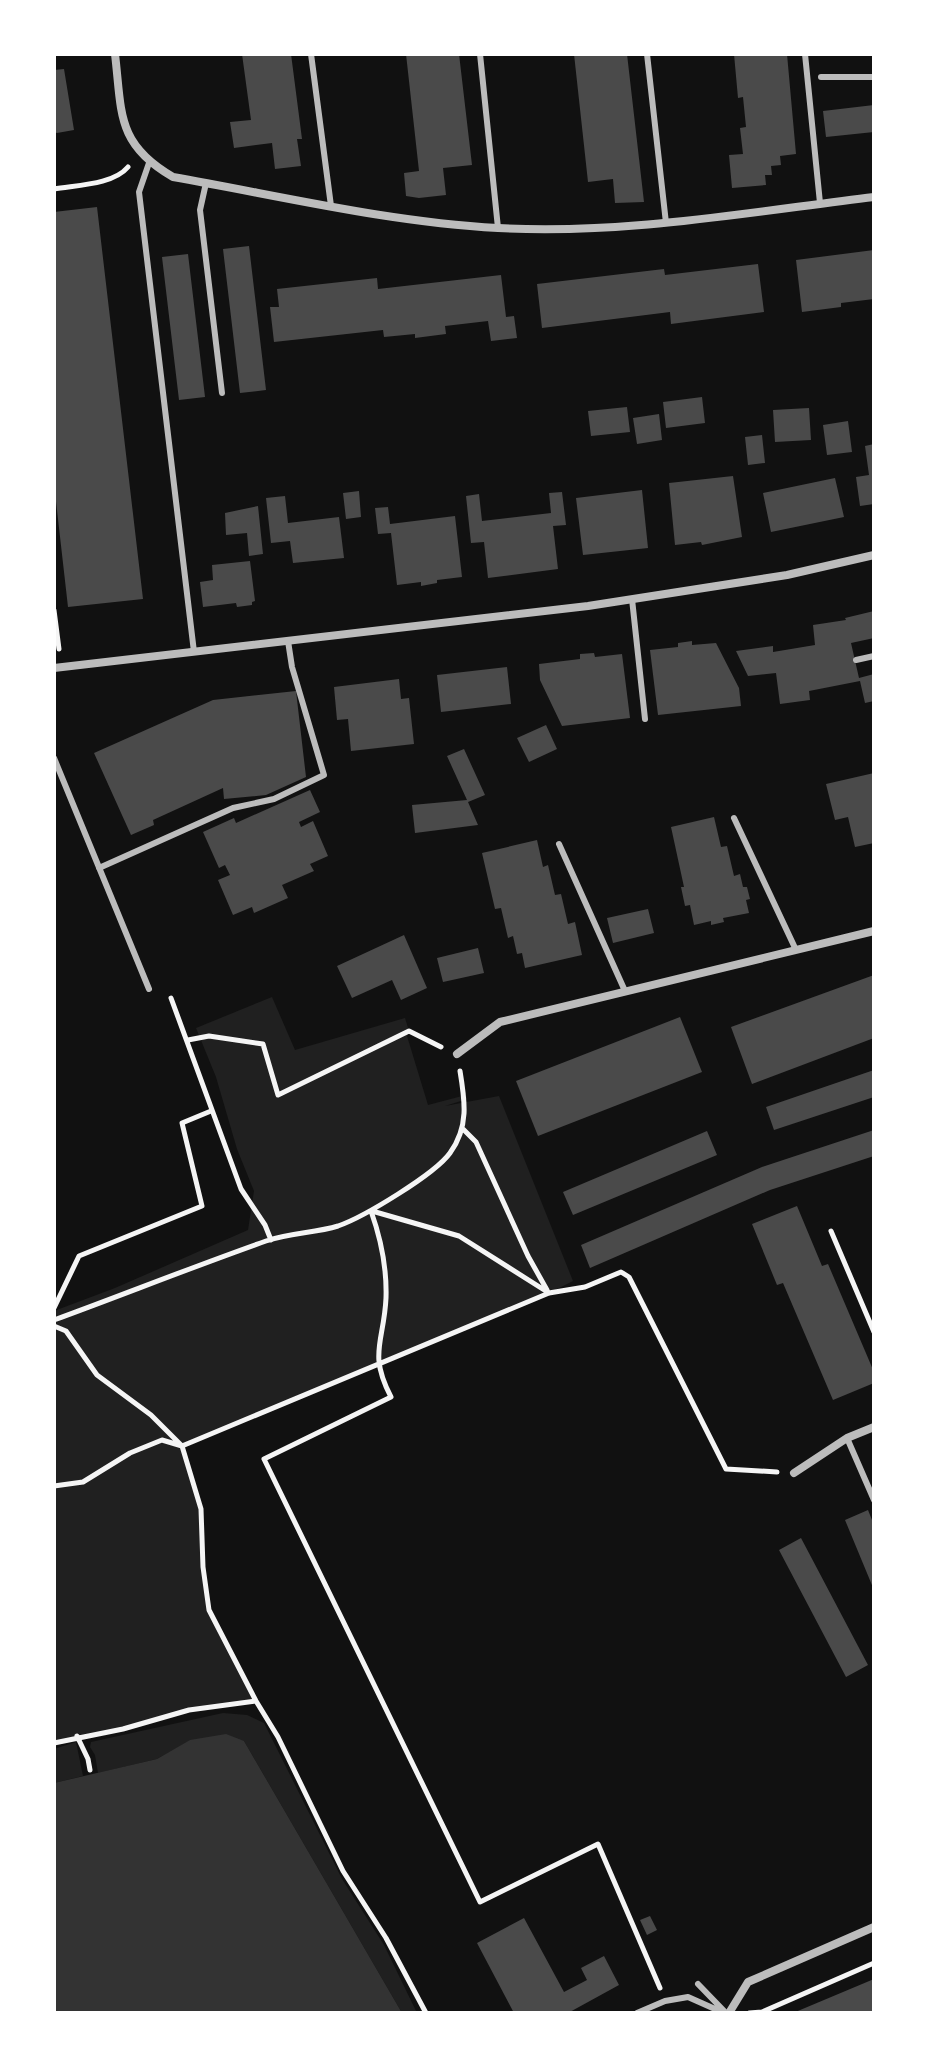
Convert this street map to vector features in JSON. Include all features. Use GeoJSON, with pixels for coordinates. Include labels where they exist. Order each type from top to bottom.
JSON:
{"type":"FeatureCollection","features":[{"type":"Feature","properties":{"kind":"street"},"geometry":{"type":"LineString","coordinates":[[115,54],[124,127],[139,153],[149,163],[173,177],[404,219],[498,228],[605,228],[666,223],[874,197]]}},
{"type":"Feature","properties":{"kind":"street"},"geometry":{"type":"LineString","coordinates":[[58,667],[632,599],[787,575],[874,555]]}},
{"type":"Feature","properties":{"kind":"street"},"geometry":{"type":"LineString","coordinates":[[457,1054],[500,1022],[874,931]]}},
{"type":"Feature","properties":{"kind":"street"},"geometry":{"type":"LineString","coordinates":[[794,1473],[847,1438],[874,1427]]}},
{"type":"Feature","properties":{"kind":"street"},"geometry":{"type":"LineString","coordinates":[[726,2013],[748,1982],[874,1927]]}},
{"type":"Feature","properties":{"kind":"lane"},"geometry":{"type":"LineString","coordinates":[[311,54],[331,206]]}},
{"type":"Feature","properties":{"kind":"lane"},"geometry":{"type":"LineString","coordinates":[[480,54],[498,228]]}},
{"type":"Feature","properties":{"kind":"lane"},"geometry":{"type":"LineString","coordinates":[[647,54],[666,223]]}},
{"type":"Feature","properties":{"kind":"lane"},"geometry":{"type":"LineString","coordinates":[[805,54],[820,203]]}},
{"type":"Feature","properties":{"kind":"lane"},"geometry":{"type":"LineString","coordinates":[[821,77],[874,77]]}},
{"type":"Feature","properties":{"kind":"lane"},"geometry":{"type":"LineString","coordinates":[[149,163],[139,192],[194,652]]}},
{"type":"Feature","properties":{"kind":"lane"},"geometry":{"type":"LineString","coordinates":[[206,183],[200,210],[222,393]]}},
{"type":"Feature","properties":{"kind":"lane"},"geometry":{"type":"LineString","coordinates":[[632,599],[645,719]]}},
{"type":"Feature","properties":{"kind":"lane"},"geometry":{"type":"LineString","coordinates":[[99,868],[233,808],[274,799],[324,775],[292,667],[288,641]]}},
{"type":"Feature","properties":{"kind":"lane"},"geometry":{"type":"LineString","coordinates":[[856,660],[874,656]]}},
{"type":"Feature","properties":{"kind":"lane"},"geometry":{"type":"LineString","coordinates":[[54,758],[149,989]]}},
{"type":"Feature","properties":{"kind":"lane"},"geometry":{"type":"LineString","coordinates":[[734,818],[796,950]]}},
{"type":"Feature","properties":{"kind":"lane"},"geometry":{"type":"LineString","coordinates":[[559,844],[625,991]]}},
{"type":"Feature","properties":{"kind":"lane"},"geometry":{"type":"LineString","coordinates":[[847,1438],[874,1500]]}},
{"type":"Feature","properties":{"kind":"lane"},"geometry":{"type":"LineString","coordinates":[[698,1984],[726,2013]]}},
{"type":"Feature","properties":{"kind":"lane"},"geometry":{"type":"LineString","coordinates":[[637,2013],[665,2001],[688,1997],[726,2013]]}},
{"type":"Feature","properties":{"kind":"path"},"geometry":{"type":"LineString","coordinates":[[54,189],[123,173],[139,153]]}},
{"type":"Feature","properties":{"kind":"path"},"geometry":{"type":"LineString","coordinates":[[54,610],[58,667]]}},
{"type":"Feature","properties":{"kind":"path"},"geometry":{"type":"LineString","coordinates":[[171,998],[241,1189],[265,1225],[271,1240]]}},
{"type":"Feature","properties":{"kind":"path"},"geometry":{"type":"LineString","coordinates":[[54,1323],[271,1240],[338,1226],[371,1211],[449,1155],[463,1129],[465,1102],[457,1054],[409,1031],[278,1095],[263,1044],[209,1036],[188,1040]]}},
{"type":"Feature","properties":{"kind":"path"},"geometry":{"type":"LineString","coordinates":[[54,1308],[79,1256],[202,1206],[182,1123],[211,1111]]}},
{"type":"Feature","properties":{"kind":"path"},"geometry":{"type":"LineString","coordinates":[[463,1129],[476,1142],[528,1256],[549,1293]]}},
{"type":"Feature","properties":{"kind":"path"},"geometry":{"type":"LineString","coordinates":[[371,1211],[459,1236],[549,1293]]}},
{"type":"Feature","properties":{"kind":"path"},"geometry":{"type":"LineString","coordinates":[[371,1211],[381,1238],[385,1270],[386,1299],[377,1364],[391,1397],[264,1459],[480,1902],[598,1844],[665,2001]]}},
{"type":"Feature","properties":{"kind":"path"},"geometry":{"type":"LineString","coordinates":[[831,1231],[874,1332]]}},
{"type":"Feature","properties":{"kind":"path"},"geometry":{"type":"LineString","coordinates":[[54,1486],[83,1482],[130,1453],[162,1440],[182,1446],[549,1293],[585,1287],[621,1272],[629,1277],[726,1469],[794,1473]]}},
{"type":"Feature","properties":{"kind":"path"},"geometry":{"type":"LineString","coordinates":[[54,1323],[66,1331],[97,1375],[151,1415],[182,1446],[201,1509],[203,1567],[209,1610],[278,1737],[343,1871],[386,1938],[426,2013]]}},
{"type":"Feature","properties":{"kind":"path"},"geometry":{"type":"LineString","coordinates":[[54,1743],[123,1729],[189,1710],[256,1701]]}},
{"type":"Feature","properties":{"kind":"path"},"geometry":{"type":"LineString","coordinates":[[77,1736],[90,1770]]}},
{"type":"Feature","properties":{"kind":"path"},"geometry":{"type":"LineString","coordinates":[[749,2013],[762,2012],[874,1963]]}},
{"type":"Feature","properties":{"kind":"shaded area"},"geometry":{"type":"Polygon","coordinates":[[[272,997],[295,1050],[405,1018],[409,1031],[407,1036],[428,1105],[466,1095],[467,1099],[445,1106],[499,1096],[573,1281],[182,1446],[201,1509],[203,1567],[209,1610],[256,1701],[189,1710],[123,1729],[54,1743],[54,1311],[248,1230],[254,1191],[237,1149],[216,1077],[196,1028],[272,997]]]}},
{"type":"Feature","properties":{"kind":"shaded area"},"geometry":{"type":"Polygon","coordinates":[[[223,1713],[247,1715],[264,1723],[342,1879],[384,1945],[417,2013],[402,2013],[244,1741],[191,1740],[157,1759],[98,1773],[91,1742],[223,1713]]]}},
{"type":"Feature","properties":{"kind":"shaded area"},"geometry":{"type":"Polygon","coordinates":[[[226,1734],[244,1741],[402,2013],[54,2013],[54,1783],[157,1759],[190,1740],[226,1734]]]}},
{"type":"Feature","properties":{"kind":"shaded area"},"geometry":{"type":"Polygon","coordinates":[[[76,1742],[83,1776],[54,1783],[54,1749],[76,1742]]]}},
{"type":"Feature","properties":{"kind":"building"},"geometry":{"type":"Polygon","coordinates":[[[242,54],[291,54],[302,139],[297,139],[301,166],[275,169],[272,143],[234,148],[230,122],[251,120],[242,54]]]}},
{"type":"Feature","properties":{"kind":"building"},"geometry":{"type":"Polygon","coordinates":[[[406,54],[459,54],[472,165],[443,168],[446,195],[406,196],[404,173],[419,171],[406,54]]]}},
{"type":"Feature","properties":{"kind":"building"},"geometry":{"type":"Polygon","coordinates":[[[574,54],[627,54],[644,202],[615,203],[613,179],[588,182],[574,54]]]}},
{"type":"Feature","properties":{"kind":"building"},"geometry":{"type":"Polygon","coordinates":[[[734,54],[787,54],[796,154],[780,156],[781,165],[771,166],[772,175],[765,175],[766,185],[732,188],[729,155],[743,154],[740,128],[746,127],[743,97],[738,98],[734,54]]]}},
{"type":"Feature","properties":{"kind":"building"},"geometry":{"type":"Polygon","coordinates":[[[64,69],[74,130],[57,133],[54,132],[54,70],[64,69]]]}},
{"type":"Feature","properties":{"kind":"building"},"geometry":{"type":"Polygon","coordinates":[[[874,105],[874,132],[826,137],[823,111],[874,105]]]}},
{"type":"Feature","properties":{"kind":"building"},"geometry":{"type":"Polygon","coordinates":[[[97,207],[143,599],[68,607],[54,484],[54,212],[97,207]]]}},
{"type":"Feature","properties":{"kind":"building"},"geometry":{"type":"Polygon","coordinates":[[[249,246],[266,390],[240,393],[223,249],[249,246]]]}},
{"type":"Feature","properties":{"kind":"building"},"geometry":{"type":"Polygon","coordinates":[[[874,250],[874,299],[802,312],[796,260],[874,250]]]}},
{"type":"Feature","properties":{"kind":"building"},"geometry":{"type":"Polygon","coordinates":[[[188,254],[205,397],[179,400],[162,257],[188,254]]]}},
{"type":"Feature","properties":{"kind":"building"},"geometry":{"type":"Polygon","coordinates":[[[758,264],[764,312],[671,324],[670,312],[542,328],[537,284],[664,269],[665,275],[758,264]]]}},
{"type":"Feature","properties":{"kind":"building"},"geometry":{"type":"Polygon","coordinates":[[[501,275],[506,317],[514,316],[517,338],[491,341],[488,321],[445,326],[446,334],[415,338],[415,334],[384,337],[383,330],[274,342],[270,307],[279,307],[277,289],[377,278],[378,289],[501,275]]]}},
{"type":"Feature","properties":{"kind":"building"},"geometry":{"type":"Polygon","coordinates":[[[702,397],[705,423],[666,428],[663,402],[702,397]]]}},
{"type":"Feature","properties":{"kind":"building"},"geometry":{"type":"Polygon","coordinates":[[[627,407],[630,432],[591,436],[588,411],[627,407]]]}},
{"type":"Feature","properties":{"kind":"building"},"geometry":{"type":"Polygon","coordinates":[[[809,408],[811,440],[775,442],[773,410],[809,408]]]}},
{"type":"Feature","properties":{"kind":"building"},"geometry":{"type":"Polygon","coordinates":[[[659,414],[662,440],[637,444],[633,418],[659,414]]]}},
{"type":"Feature","properties":{"kind":"building"},"geometry":{"type":"Polygon","coordinates":[[[848,421],[852,452],[827,455],[823,425],[848,421]]]}},
{"type":"Feature","properties":{"kind":"building"},"geometry":{"type":"Polygon","coordinates":[[[762,435],[765,463],[748,465],[745,437],[762,435]]]}},
{"type":"Feature","properties":{"kind":"building"},"geometry":{"type":"Polygon","coordinates":[[[874,444],[874,504],[860,506],[856,477],[869,475],[865,446],[874,444]]]}},
{"type":"Feature","properties":{"kind":"building"},"geometry":{"type":"Polygon","coordinates":[[[733,476],[742,537],[702,545],[701,542],[675,545],[669,483],[733,476]]]}},
{"type":"Feature","properties":{"kind":"building"},"geometry":{"type":"Polygon","coordinates":[[[835,478],[844,517],[771,532],[763,493],[835,478]]]}},
{"type":"Feature","properties":{"kind":"building"},"geometry":{"type":"Polygon","coordinates":[[[642,490],[648,548],[583,555],[576,498],[642,490]]]}},
{"type":"Feature","properties":{"kind":"building"},"geometry":{"type":"Polygon","coordinates":[[[359,491],[361,517],[346,519],[343,493],[359,491]]]}},
{"type":"Feature","properties":{"kind":"building"},"geometry":{"type":"Polygon","coordinates":[[[562,492],[566,525],[553,526],[558,569],[488,578],[484,542],[471,543],[466,496],[479,494],[482,521],[551,513],[549,493],[562,492]]]}},
{"type":"Feature","properties":{"kind":"building"},"geometry":{"type":"Polygon","coordinates":[[[285,496],[288,523],[339,517],[344,558],[293,563],[290,541],[271,543],[266,498],[285,496]]]}},
{"type":"Feature","properties":{"kind":"building"},"geometry":{"type":"Polygon","coordinates":[[[258,506],[263,554],[249,556],[247,533],[226,535],[225,513],[258,506]]]}},
{"type":"Feature","properties":{"kind":"building"},"geometry":{"type":"Polygon","coordinates":[[[388,507],[390,524],[455,516],[462,577],[437,580],[437,583],[421,586],[421,582],[397,585],[391,533],[378,534],[375,508],[388,507]]]}},
{"type":"Feature","properties":{"kind":"building"},"geometry":{"type":"Polygon","coordinates":[[[250,561],[255,601],[252,605],[237,607],[236,603],[203,607],[200,582],[213,580],[212,565],[250,561]]]}},
{"type":"Feature","properties":{"kind":"building"},"geometry":{"type":"Polygon","coordinates":[[[874,611],[874,638],[851,643],[859,678],[874,674],[874,701],[865,703],[860,681],[809,691],[810,700],[780,704],[776,673],[748,676],[736,651],[773,646],[773,652],[815,645],[813,625],[846,620],[874,611]]]}},
{"type":"Feature","properties":{"kind":"building"},"geometry":{"type":"Polygon","coordinates":[[[692,641],[692,645],[716,643],[739,688],[741,706],[658,715],[650,650],[678,647],[678,643],[692,641]]]}},
{"type":"Feature","properties":{"kind":"building"},"geometry":{"type":"Polygon","coordinates":[[[594,653],[595,657],[622,654],[630,718],[562,726],[540,680],[539,664],[580,659],[580,654],[594,653]]]}},
{"type":"Feature","properties":{"kind":"building"},"geometry":{"type":"Polygon","coordinates":[[[507,667],[511,704],[441,712],[437,675],[507,667]]]}},
{"type":"Feature","properties":{"kind":"building"},"geometry":{"type":"Polygon","coordinates":[[[399,679],[401,699],[409,698],[414,744],[351,751],[348,719],[337,720],[334,687],[399,679]]]}},
{"type":"Feature","properties":{"kind":"building"},"geometry":{"type":"Polygon","coordinates":[[[296,691],[306,777],[266,795],[224,799],[223,788],[153,820],[154,825],[131,835],[94,753],[213,700],[296,691]]]}},
{"type":"Feature","properties":{"kind":"building"},"geometry":{"type":"Polygon","coordinates":[[[546,725],[557,749],[529,762],[517,738],[546,725]]]}},
{"type":"Feature","properties":{"kind":"building"},"geometry":{"type":"Polygon","coordinates":[[[464,749],[485,795],[468,802],[478,825],[415,833],[412,805],[467,800],[447,756],[464,749]]]}},
{"type":"Feature","properties":{"kind":"building"},"geometry":{"type":"Polygon","coordinates":[[[874,773],[874,843],[855,847],[848,817],[835,820],[826,784],[874,773]]]}},
{"type":"Feature","properties":{"kind":"building"},"geometry":{"type":"Polygon","coordinates":[[[310,790],[320,812],[299,822],[301,827],[313,821],[328,856],[310,864],[314,871],[282,885],[288,898],[254,913],[252,907],[233,915],[218,880],[230,875],[225,865],[219,868],[203,832],[234,818],[236,823],[310,790]]]}},
{"type":"Feature","properties":{"kind":"building"},"geometry":{"type":"Polygon","coordinates":[[[714,817],[721,847],[727,846],[734,876],[740,874],[743,887],[747,887],[749,913],[723,918],[724,922],[711,925],[711,921],[694,925],[690,905],[685,906],[671,827],[714,817]]]}},
{"type":"Feature","properties":{"kind":"building"},"geometry":{"type":"Polygon","coordinates":[[[537,840],[543,867],[548,865],[555,895],[561,894],[568,924],[575,922],[582,955],[525,968],[522,953],[517,954],[513,936],[508,938],[501,908],[495,909],[482,853],[537,840]]]}},
{"type":"Feature","properties":{"kind":"building"},"geometry":{"type":"Polygon","coordinates":[[[648,909],[654,933],[613,943],[607,918],[648,909]]]}},
{"type":"Feature","properties":{"kind":"building"},"geometry":{"type":"Polygon","coordinates":[[[404,935],[427,988],[401,1000],[392,980],[352,998],[337,966],[404,935]]]}},
{"type":"Feature","properties":{"kind":"building"},"geometry":{"type":"Polygon","coordinates":[[[478,948],[484,973],[443,982],[437,958],[478,948]]]}},
{"type":"Feature","properties":{"kind":"building"},"geometry":{"type":"Polygon","coordinates":[[[874,975],[874,1038],[752,1084],[731,1027],[874,975]]]}},
{"type":"Feature","properties":{"kind":"building"},"geometry":{"type":"Polygon","coordinates":[[[680,1017],[702,1072],[538,1136],[516,1081],[680,1017]]]}},
{"type":"Feature","properties":{"kind":"building"},"geometry":{"type":"Polygon","coordinates":[[[874,1070],[874,1097],[774,1130],[766,1107],[874,1070]]]}},
{"type":"Feature","properties":{"kind":"building"},"geometry":{"type":"Polygon","coordinates":[[[874,1130],[874,1156],[770,1190],[590,1268],[581,1245],[762,1167],[874,1130]]]}},
{"type":"Feature","properties":{"kind":"building"},"geometry":{"type":"Polygon","coordinates":[[[707,1131],[717,1155],[573,1215],[563,1192],[707,1131]]]}},
{"type":"Feature","properties":{"kind":"building"},"geometry":{"type":"Polygon","coordinates":[[[797,1206],[822,1266],[828,1264],[874,1372],[874,1383],[833,1400],[783,1283],[777,1285],[752,1224],[797,1206]]]}},
{"type":"Feature","properties":{"kind":"building"},"geometry":{"type":"Polygon","coordinates":[[[868,1510],[874,1525],[874,1590],[845,1520],[868,1510]]]}},
{"type":"Feature","properties":{"kind":"building"},"geometry":{"type":"Polygon","coordinates":[[[801,1538],[868,1665],[846,1677],[779,1550],[801,1538]]]}},
{"type":"Feature","properties":{"kind":"building"},"geometry":{"type":"Polygon","coordinates":[[[650,1916],[657,1930],[647,1935],[640,1920],[650,1916]]]}},
{"type":"Feature","properties":{"kind":"building"},"geometry":{"type":"Polygon","coordinates":[[[524,1918],[564,1992],[587,1980],[581,1968],[604,1956],[619,1985],[568,2013],[514,2013],[477,1943],[524,1918]]]}},
{"type":"Feature","properties":{"kind":"building"},"geometry":{"type":"Polygon","coordinates":[[[874,1979],[874,2013],[793,2013],[874,1979]]]}}]}
